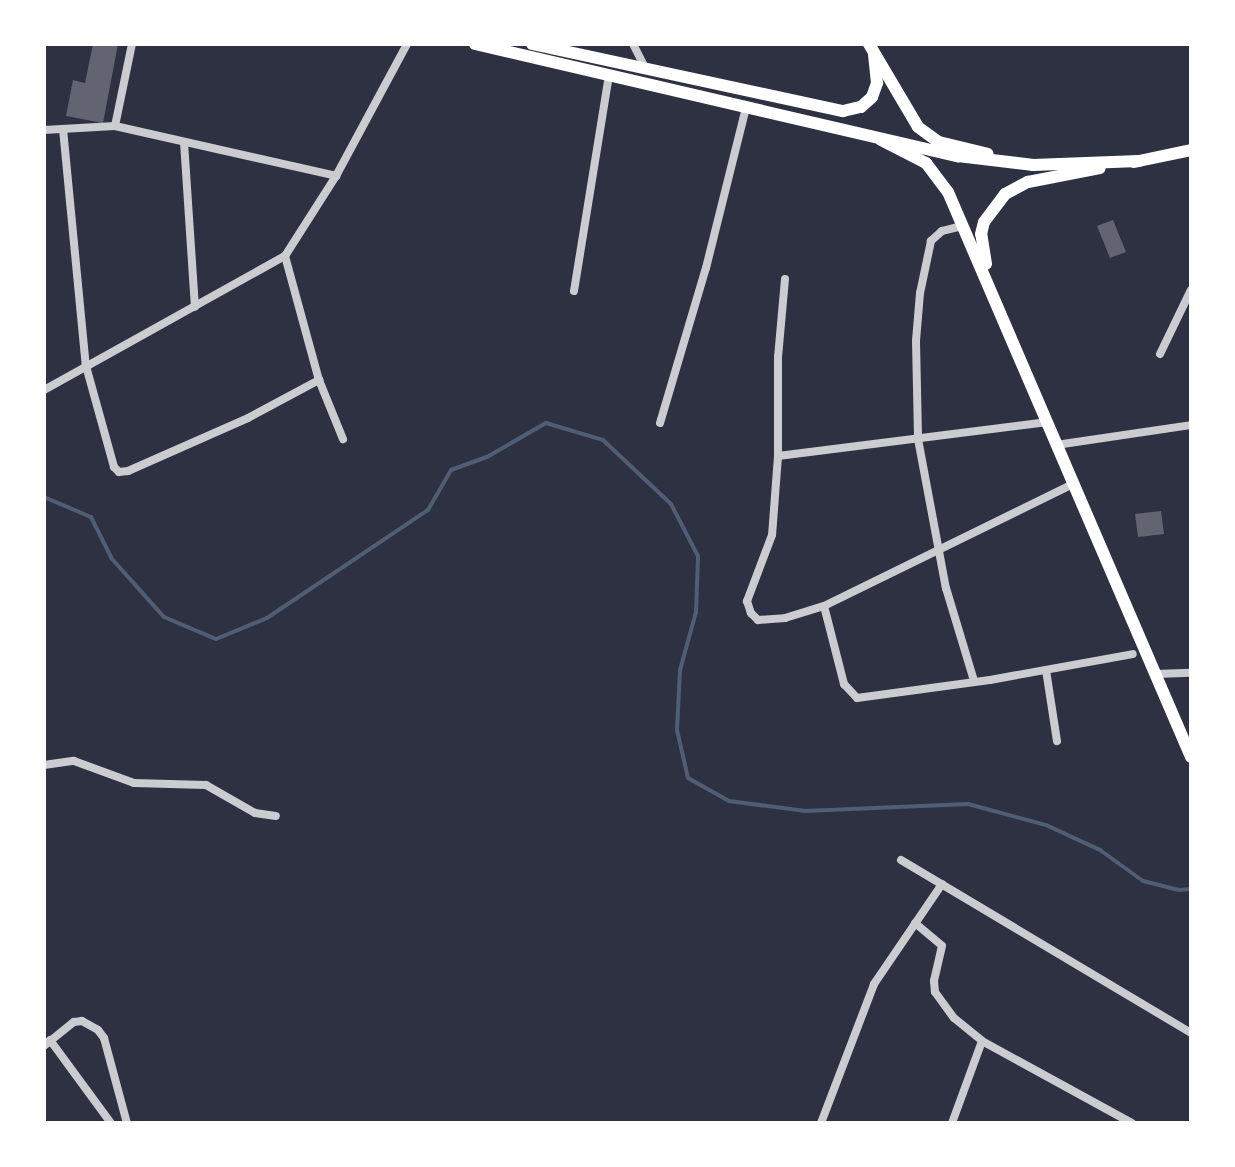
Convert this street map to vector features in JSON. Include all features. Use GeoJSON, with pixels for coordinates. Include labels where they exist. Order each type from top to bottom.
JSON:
{"type":"FeatureCollection","features":[{"type":"Feature","properties":{"kind":"main road"},"geometry":{"type":"LineString","coordinates":[[475,44],[958,156],[1033,165],[1139,161]]}},
{"type":"Feature","properties":{"kind":"main road"},"geometry":{"type":"LineString","coordinates":[[532,44],[843,111],[861,107],[872,97],[877,83],[871,49]]}},
{"type":"Feature","properties":{"kind":"main road"},"geometry":{"type":"LineString","coordinates":[[871,49],[909,115],[927,135],[939,142],[1033,165]]}},
{"type":"Feature","properties":{"kind":"main road"},"geometry":{"type":"LineString","coordinates":[[881,140],[926,163],[935,172],[993,290],[1046,422],[1191,757]]}},
{"type":"Feature","properties":{"kind":"main road"},"geometry":{"type":"LineString","coordinates":[[993,290],[981,234],[990,210],[1005,194],[1028,182],[1191,150]]}},
{"type":"Feature","properties":{"kind":"street"},"geometry":{"type":"LineString","coordinates":[[115,126],[132,44]]}},
{"type":"Feature","properties":{"kind":"street"},"geometry":{"type":"LineString","coordinates":[[44,390],[285,256],[336,176],[407,44]]}},
{"type":"Feature","properties":{"kind":"street"},"geometry":{"type":"LineString","coordinates":[[633,44],[645,68]]}},
{"type":"Feature","properties":{"kind":"street"},"geometry":{"type":"LineString","coordinates":[[574,291],[609,75]]}},
{"type":"Feature","properties":{"kind":"street"},"geometry":{"type":"LineString","coordinates":[[660,423],[706,268],[746,107]]}},
{"type":"Feature","properties":{"kind":"street"},"geometry":{"type":"LineString","coordinates":[[44,130],[115,126],[336,176]]}},
{"type":"Feature","properties":{"kind":"street"},"geometry":{"type":"LineString","coordinates":[[63,129],[86,366],[114,467],[119,472],[195,443],[319,380]]}},
{"type":"Feature","properties":{"kind":"street"},"geometry":{"type":"LineString","coordinates":[[184,142],[195,307]]}},
{"type":"Feature","properties":{"kind":"street"},"geometry":{"type":"LineString","coordinates":[[962,226],[942,231],[931,241],[920,293],[916,341],[918,439],[946,588],[974,681]]}},
{"type":"Feature","properties":{"kind":"street"},"geometry":{"type":"LineString","coordinates":[[285,256],[319,380],[343,439]]}},
{"type":"Feature","properties":{"kind":"street"},"geometry":{"type":"LineString","coordinates":[[785,279],[778,357],[778,456],[772,535],[747,601],[751,613],[758,620],[771,621],[824,606],[1073,484]]}},
{"type":"Feature","properties":{"kind":"street"},"geometry":{"type":"LineString","coordinates":[[1160,354],[1191,290]]}},
{"type":"Feature","properties":{"kind":"street"},"geometry":{"type":"LineString","coordinates":[[778,456],[1046,422]]}},
{"type":"Feature","properties":{"kind":"street"},"geometry":{"type":"LineString","coordinates":[[1056,445],[1191,425]]}},
{"type":"Feature","properties":{"kind":"street"},"geometry":{"type":"LineString","coordinates":[[824,606],[844,684],[851,695],[868,696],[974,681],[1133,654]]}},
{"type":"Feature","properties":{"kind":"street"},"geometry":{"type":"LineString","coordinates":[[1046,670],[1057,741]]}},
{"type":"Feature","properties":{"kind":"street"},"geometry":{"type":"LineString","coordinates":[[1155,674],[1191,673]]}},
{"type":"Feature","properties":{"kind":"street"},"geometry":{"type":"LineString","coordinates":[[44,765],[74,761],[134,783],[206,785],[255,813],[276,816]]}},
{"type":"Feature","properties":{"kind":"street"},"geometry":{"type":"LineString","coordinates":[[901,860],[1191,1033]]}},
{"type":"Feature","properties":{"kind":"street"},"geometry":{"type":"LineString","coordinates":[[821,1123],[874,984],[942,884]]}},
{"type":"Feature","properties":{"kind":"street"},"geometry":{"type":"LineString","coordinates":[[915,923],[942,946],[934,981],[942,1005],[982,1041],[1132,1123]]}},
{"type":"Feature","properties":{"kind":"street"},"geometry":{"type":"LineString","coordinates":[[111,1123],[47,1043],[74,1022],[82,1021],[98,1030],[104,1038],[127,1123]]}},
{"type":"Feature","properties":{"kind":"street"},"geometry":{"type":"LineString","coordinates":[[952,1123],[982,1041]]}},
{"type":"Feature","properties":{"kind":"building"},"geometry":{"type":"Polygon","coordinates":[[[93,44],[118,44],[103,123],[66,116],[73,80],[85,83],[93,44]]]}},
{"type":"Feature","properties":{"kind":"building"},"geometry":{"type":"Polygon","coordinates":[[[1113,220],[1126,252],[1110,258],[1097,226],[1113,220]]]}},
{"type":"Feature","properties":{"kind":"building"},"geometry":{"type":"Polygon","coordinates":[[[1161,511],[1164,534],[1138,537],[1135,514],[1161,511]]]}},
{"type":"Feature","properties":{"kind":"waterway"},"geometry":{"type":"LineString","coordinates":[[44,497],[91,517],[112,559],[164,617],[216,639],[267,618],[428,510],[451,470],[487,457],[546,423],[603,440],[671,504],[698,556],[696,612],[680,670],[677,730],[688,778],[729,801],[805,811],[968,804],[1046,825],[1100,850],[1143,881],[1179,890],[1191,889]]}}]}
